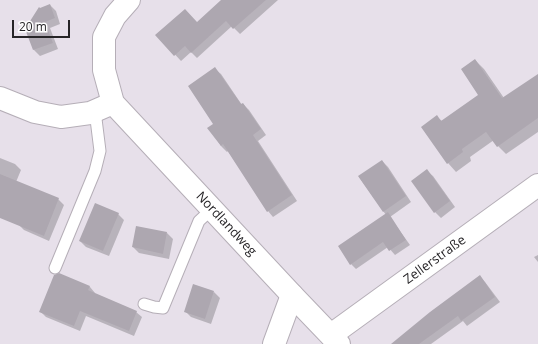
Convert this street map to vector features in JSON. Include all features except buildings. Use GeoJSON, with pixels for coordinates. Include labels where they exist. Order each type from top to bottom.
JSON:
{"type":"FeatureCollection","features":[{"type":"Feature","properties":{"kind":"street","name":"Nordlandweg"},"geometry":{"type":"LineString","coordinates":[[128,0],[115,16],[104,36],[104,107],[212,209],[335,340]]}},
{"type":"Feature","properties":{"kind":"street"},"geometry":{"type":"LineString","coordinates":[[0,98],[35,112],[61,116],[90,113],[104,107]]}},
{"type":"Feature","properties":{"kind":"street","name":"Zellerstraße"},"geometry":{"type":"LineString","coordinates":[[335,340],[538,185]]}},
{"type":"Feature","properties":{"kind":"street"},"geometry":{"type":"LineString","coordinates":[[274,344],[292,295]]}},
{"type":"Feature","properties":{"kind":"lane"},"geometry":{"type":"LineString","coordinates":[[55,268],[95,171],[100,151],[104,107]]}},
{"type":"Feature","properties":{"kind":"lane"},"geometry":{"type":"LineString","coordinates":[[144,304],[163,308],[199,221],[212,209]]}}]}
